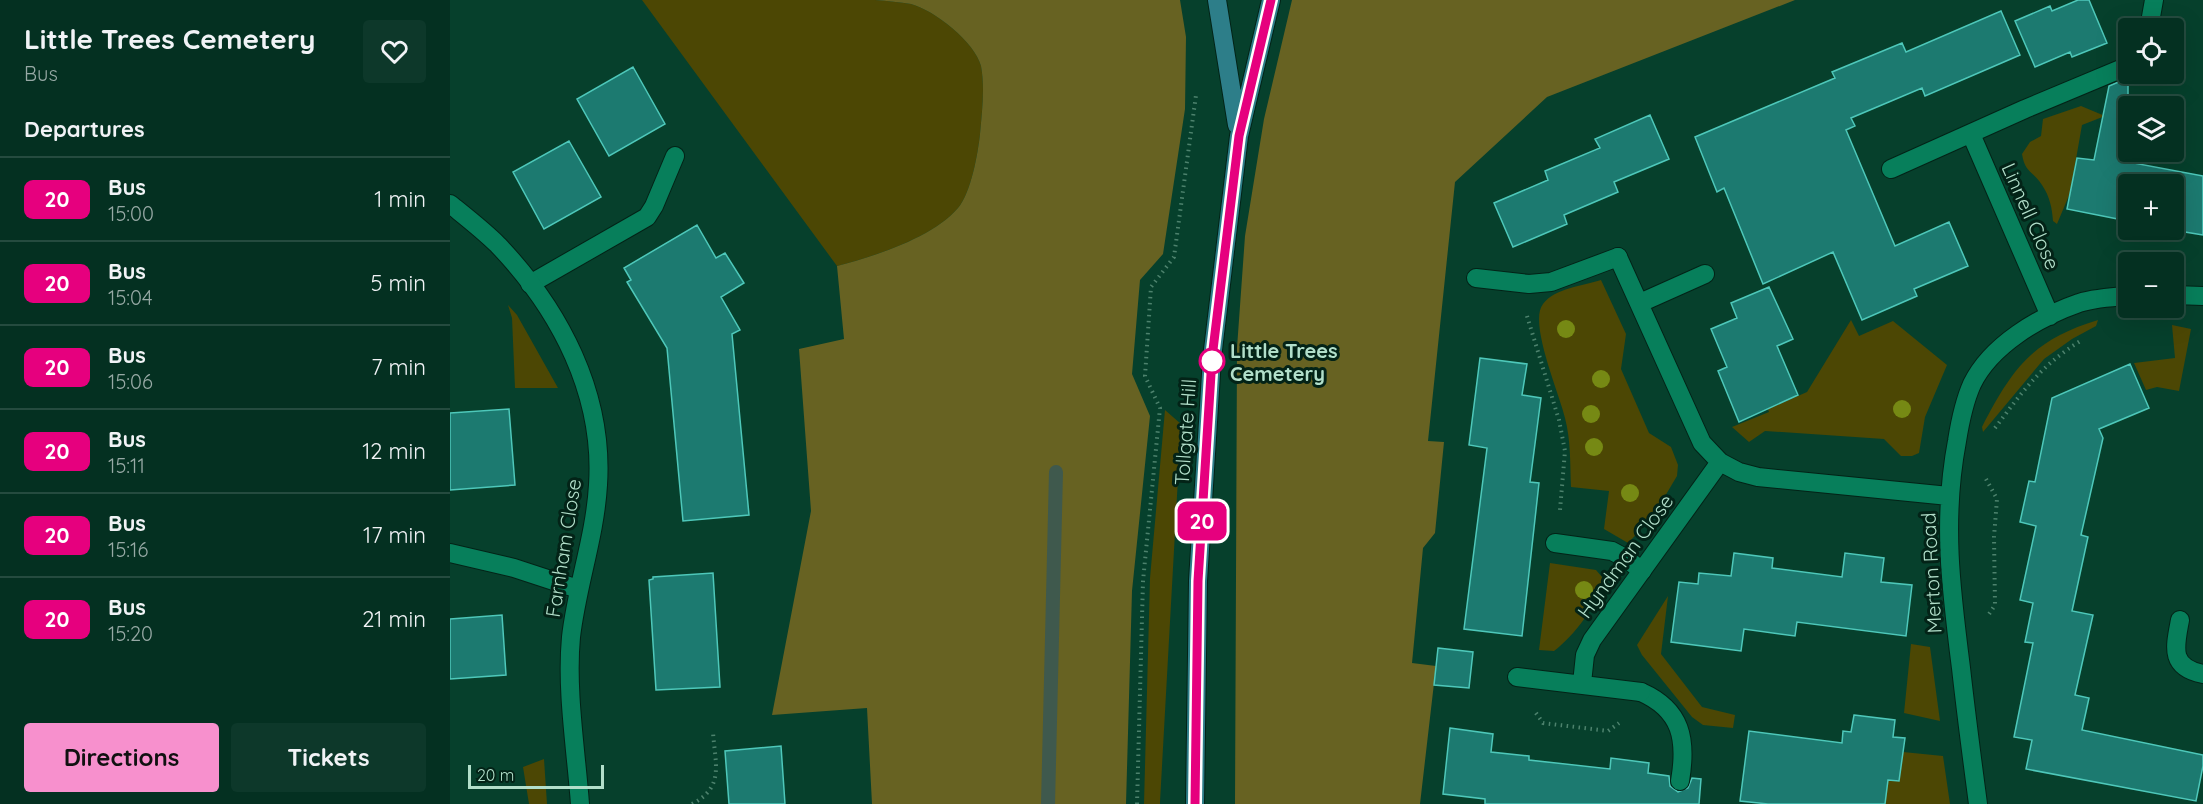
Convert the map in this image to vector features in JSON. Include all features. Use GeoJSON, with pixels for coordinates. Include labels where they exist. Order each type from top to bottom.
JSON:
{"type":"FeatureCollection","features":[{"type":"Feature","properties":{"kind":"street","name":"Tollgate Hill"},"geometry":{"type":"LineString","coordinates":[[1217,0],[1239,136]]}},
{"type":"Feature","properties":{"kind":"street","name":"Tollgate Hill"},"geometry":{"type":"LineString","coordinates":[[1195,804],[1198,581],[1212,358],[1239,136],[1271,0]]}},
{"type":"Feature","properties":{"kind":"street"},"geometry":{"type":"LineString","coordinates":[[2151,18],[2154,0]]}},
{"type":"Feature","properties":{"kind":"street"},"geometry":{"type":"LineString","coordinates":[[1892,169],[2118,70]]}},
{"type":"Feature","properties":{"kind":"street","name":"Linnell Close"},"geometry":{"type":"LineString","coordinates":[[1971,134],[2050,316]]}},
{"type":"Feature","properties":{"kind":"street"},"geometry":{"type":"LineString","coordinates":[[530,284],[647,217],[654,207],[675,156]]}},
{"type":"Feature","properties":{"kind":"street","name":"Farnham Close"},"geometry":{"type":"LineString","coordinates":[[450,204],[498,245],[556,319],[573,351],[586,386],[594,420],[598,484],[590,548],[578,590],[571,639],[570,676],[580,804]]}},
{"type":"Feature","properties":{"kind":"street"},"geometry":{"type":"LineString","coordinates":[[1476,278],[1529,284],[1551,282],[1618,257],[1702,443],[1720,462],[1739,472],[1758,477],[1949,496]]}},
{"type":"Feature","properties":{"kind":"street"},"geometry":{"type":"LineString","coordinates":[[1640,303],[1706,274]]}},
{"type":"Feature","properties":{"kind":"street"},"geometry":{"type":"LineString","coordinates":[[2184,296],[2203,296]]}},
{"type":"Feature","properties":{"kind":"street","name":"Merton Road"},"geometry":{"type":"LineString","coordinates":[[1978,804],[1959,659],[1947,535],[1949,496],[1964,404],[1985,364],[2015,336],[2079,303],[2118,297]]}},
{"type":"Feature","properties":{"kind":"street","name":"Hyndman Close"},"geometry":{"type":"LineString","coordinates":[[1582,683],[1585,655],[1592,640],[1720,462]]}},
{"type":"Feature","properties":{"kind":"street"},"geometry":{"type":"LineString","coordinates":[[1555,543],[1612,551],[1628,559],[1642,571]]}},
{"type":"Feature","properties":{"kind":"street"},"geometry":{"type":"LineString","coordinates":[[450,553],[514,568],[578,590]]}},
{"type":"Feature","properties":{"kind":"street"},"geometry":{"type":"LineString","coordinates":[[2180,620],[2175,649],[2177,658],[2183,666],[2203,674]]}},
{"type":"Feature","properties":{"kind":"street"},"geometry":{"type":"LineString","coordinates":[[1517,677],[1582,683],[1641,692],[1655,698],[1665,705],[1674,717],[1682,736],[1683,761],[1680,781]]}},
{"type":"Feature","properties":{"kind":"path"},"geometry":{"type":"LineString","coordinates":[[1137,804],[1143,581],[1160,408],[1145,376],[1151,288],[1174,257],[1196,92]]}},
{"type":"Feature","properties":{"kind":"path"},"geometry":{"type":"LineString","coordinates":[[1529,284],[1526,312],[1559,420],[1565,451],[1555,543]]}},
{"type":"Feature","properties":{"kind":"path"},"geometry":{"type":"LineString","coordinates":[[1991,434],[2032,379],[2064,351],[2091,335]]}},
{"type":"Feature","properties":{"kind":"path"},"geometry":{"type":"LineString","coordinates":[[1959,659],[1995,605],[1994,537],[1997,499],[1981,472]]}},
{"type":"Feature","properties":{"kind":"path"},"geometry":{"type":"LineString","coordinates":[[692,804],[712,789],[716,778],[713,732]]}},
{"type":"Feature","properties":{"kind":"shaded area"},"geometry":{"type":"Polygon","coordinates":[[[642,0],[875,0],[911,4],[931,13],[962,37],[971,47],[981,66],[983,100],[979,142],[973,172],[963,201],[947,219],[918,237],[885,251],[837,266],[642,0]]]}},
{"type":"Feature","properties":{"kind":"shaded area"},"geometry":{"type":"Polygon","coordinates":[[[875,0],[1180,0],[1186,37],[1185,109],[1163,254],[1140,280],[1132,374],[1150,416],[1132,591],[1126,804],[872,804],[867,708],[772,715],[811,511],[799,349],[844,339],[837,266],[902,245],[947,219],[958,208],[967,193],[979,142],[983,100],[982,74],[981,66],[971,47],[942,20],[920,7],[907,3],[875,0]]]}},
{"type":"Feature","properties":{"kind":"shaded area"},"geometry":{"type":"Polygon","coordinates":[[[1292,0],[1795,0],[1547,97],[1455,182],[1428,441],[1444,442],[1435,533],[1423,548],[1412,663],[1436,666],[1420,804],[1235,804],[1237,348],[1245,236],[1264,119],[1292,0]]]}},
{"type":"Feature","properties":{"kind":"shaded area"},"geometry":{"type":"Polygon","coordinates":[[[2081,106],[2105,116],[2082,125],[2070,193],[2057,224],[2053,221],[2047,194],[2039,180],[2027,168],[2022,154],[2030,142],[2041,136],[2043,119],[2081,106]]]}},
{"type":"Feature","properties":{"kind":"shaded area"},"geometry":{"type":"Polygon","coordinates":[[[1601,280],[1626,334],[1621,369],[1649,433],[1671,447],[1678,465],[1677,476],[1652,518],[1628,543],[1604,529],[1609,491],[1571,487],[1567,427],[1539,326],[1539,313],[1548,299],[1570,288],[1601,280]]]}},
{"type":"Feature","properties":{"kind":"shaded area"},"geometry":{"type":"Polygon","coordinates":[[[508,305],[517,315],[558,388],[515,388],[512,318],[508,305]]]}},
{"type":"Feature","properties":{"kind":"shaded area"},"geometry":{"type":"Polygon","coordinates":[[[1851,320],[1859,336],[1893,321],[1947,365],[1925,417],[1919,453],[1912,456],[1901,456],[1884,439],[1765,431],[1749,442],[1732,427],[1769,412],[1768,409],[1807,392],[1851,320]]]}},
{"type":"Feature","properties":{"kind":"shaded area"},"geometry":{"type":"Polygon","coordinates":[[[2098,320],[2096,326],[2072,339],[2044,359],[1983,432],[1982,427],[1993,407],[2014,373],[2026,359],[2056,337],[2098,320]]]}},
{"type":"Feature","properties":{"kind":"shaded area"},"geometry":{"type":"Polygon","coordinates":[[[2172,325],[2191,329],[2179,391],[2157,387],[2146,390],[2134,363],[2175,358],[2172,325]]]}},
{"type":"Feature","properties":{"kind":"shaded area"},"geometry":{"type":"Polygon","coordinates":[[[1165,410],[1181,424],[1160,804],[1144,804],[1150,578],[1165,410]]]}},
{"type":"Feature","properties":{"kind":"shaded area"},"geometry":{"type":"Polygon","coordinates":[[[1550,563],[1596,570],[1602,577],[1597,597],[1585,618],[1554,651],[1539,650],[1550,563]]]}},
{"type":"Feature","properties":{"kind":"shaded area"},"geometry":{"type":"Polygon","coordinates":[[[1668,596],[1661,654],[1702,707],[1735,715],[1733,728],[1703,725],[1692,717],[1642,655],[1637,645],[1668,596]]]}},
{"type":"Feature","properties":{"kind":"shaded area"},"geometry":{"type":"Polygon","coordinates":[[[1911,644],[1930,647],[1940,721],[1904,713],[1911,644]]]}},
{"type":"Feature","properties":{"kind":"shaded area"},"geometry":{"type":"Polygon","coordinates":[[[1903,752],[1943,756],[1950,804],[1885,804],[1888,780],[1899,781],[1903,752]]]}},
{"type":"Feature","properties":{"kind":"shaded area"},"geometry":{"type":"Polygon","coordinates":[[[544,759],[547,804],[529,804],[523,767],[544,759]]]}},
{"type":"Feature","properties":{"kind":"building"},"geometry":{"type":"Polygon","coordinates":[[[2078,0],[2089,0],[2107,43],[2072,57],[2070,52],[2035,67],[2015,21],[2050,6],[2052,11],[2078,0]]]}},
{"type":"Feature","properties":{"kind":"building"},"geometry":{"type":"Polygon","coordinates":[[[2001,11],[2020,55],[1925,96],[1922,88],[1851,118],[1855,126],[1846,130],[1895,246],[1949,222],[1968,266],[1914,289],[1917,296],[1862,320],[1833,252],[1763,284],[1724,188],[1717,192],[1695,137],[1835,78],[1832,72],[1902,43],[1906,52],[2001,11]]]}},
{"type":"Feature","properties":{"kind":"building"},"geometry":{"type":"Polygon","coordinates":[[[633,67],[665,124],[609,156],[577,99],[633,67]]]}},
{"type":"Feature","properties":{"kind":"building"},"geometry":{"type":"Polygon","coordinates":[[[2118,82],[2128,84],[2128,96],[2118,96],[2118,162],[2203,176],[2203,235],[2184,232],[2184,174],[2118,174],[2118,219],[2067,209],[2077,158],[2094,160],[2109,86],[2118,82]]]}},
{"type":"Feature","properties":{"kind":"building"},"geometry":{"type":"Polygon","coordinates":[[[1650,115],[1669,159],[1614,182],[1618,192],[1564,215],[1567,224],[1513,247],[1494,203],[1548,180],[1545,171],[1600,148],[1595,139],[1650,115]]]}},
{"type":"Feature","properties":{"kind":"building"},"geometry":{"type":"Polygon","coordinates":[[[569,141],[601,197],[544,229],[513,172],[569,141]]]}},
{"type":"Feature","properties":{"kind":"building"},"geometry":{"type":"Polygon","coordinates":[[[697,225],[716,258],[725,253],[744,283],[721,297],[740,330],[732,334],[749,515],[683,521],[667,348],[627,282],[631,280],[624,268],[697,225]]]}},
{"type":"Feature","properties":{"kind":"building"},"geometry":{"type":"Polygon","coordinates":[[[1769,287],[1793,339],[1777,346],[1798,395],[1739,422],[1718,371],[1727,367],[1711,329],[1737,318],[1731,303],[1769,287]]]}},
{"type":"Feature","properties":{"kind":"building"},"geometry":{"type":"Polygon","coordinates":[[[1480,358],[1527,364],[1522,395],[1541,398],[1530,482],[1539,483],[1522,636],[1464,629],[1487,448],[1469,445],[1480,358]]]}},
{"type":"Feature","properties":{"kind":"building"},"geometry":{"type":"Polygon","coordinates":[[[2130,364],[2149,408],[2099,429],[2103,438],[2081,535],[2088,537],[2072,611],[2093,615],[2075,695],[2089,698],[2082,730],[2203,755],[2196,801],[2026,769],[2032,740],[2014,737],[2033,643],[2025,642],[2033,603],[2020,600],[2036,526],[2020,522],[2029,481],[2035,482],[2052,398],[2130,364]]]}},
{"type":"Feature","properties":{"kind":"building"},"geometry":{"type":"Polygon","coordinates":[[[509,409],[515,485],[450,490],[450,413],[509,409]]]}},
{"type":"Feature","properties":{"kind":"building"},"geometry":{"type":"Polygon","coordinates":[[[1734,553],[1773,558],[1772,568],[1842,577],[1845,553],[1884,558],[1881,582],[1912,585],[1906,636],[1797,622],[1795,636],[1744,629],[1741,651],[1671,642],[1679,582],[1698,584],[1699,573],[1731,576],[1734,553]]]}},
{"type":"Feature","properties":{"kind":"building"},"geometry":{"type":"Polygon","coordinates":[[[713,573],[720,687],[656,690],[649,580],[653,577],[713,573]]]}},
{"type":"Feature","properties":{"kind":"building"},"geometry":{"type":"Polygon","coordinates":[[[502,615],[506,675],[450,679],[450,619],[502,615]]]}},
{"type":"Feature","properties":{"kind":"building"},"geometry":{"type":"Polygon","coordinates":[[[1438,648],[1473,652],[1469,688],[1434,685],[1438,648]]]}},
{"type":"Feature","properties":{"kind":"building"},"geometry":{"type":"Polygon","coordinates":[[[1854,715],[1895,720],[1893,737],[1905,738],[1899,781],[1888,780],[1885,804],[1768,804],[1740,801],[1749,731],[1842,743],[1843,731],[1851,732],[1854,715]]]}},
{"type":"Feature","properties":{"kind":"building"},"geometry":{"type":"Polygon","coordinates":[[[1450,728],[1493,734],[1491,752],[1529,756],[1529,760],[1610,769],[1611,758],[1649,763],[1648,773],[1669,776],[1670,786],[1678,792],[1688,788],[1692,778],[1701,779],[1699,804],[1485,804],[1485,799],[1443,794],[1450,728]]]}},
{"type":"Feature","properties":{"kind":"building"},"geometry":{"type":"Polygon","coordinates":[[[781,746],[785,804],[729,804],[725,751],[781,746]]]}},
{"type":"Feature","properties":{"kind":"waterway"},"geometry":{"type":"LineString","coordinates":[[1048,804],[1056,472]]}},
{"type":"Feature","properties":{"kind":"bus line","name":"20"},"geometry":{"type":"LineString","coordinates":[[1195,804],[1198,581],[1212,358],[1239,136],[1271,0]]}},
{"type":"Feature","properties":{"kind":"place","name":"Little Trees Cemetery"},"geometry":{"type":"Point","coordinates":[1212,361]}}]}
